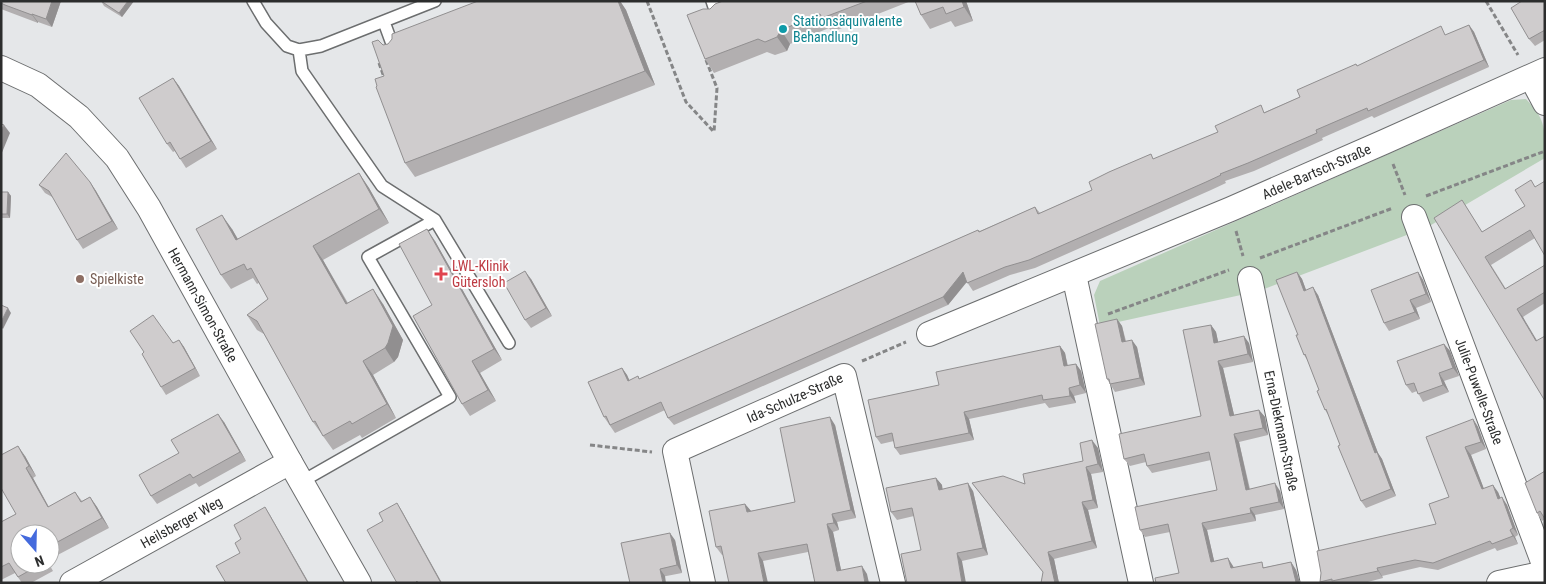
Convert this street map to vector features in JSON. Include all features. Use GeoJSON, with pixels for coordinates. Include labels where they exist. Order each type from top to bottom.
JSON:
{"type":"FeatureCollection","features":[{"type":"Feature","properties":{"kind":"street","name":"Hermann-Simon-Straße"},"geometry":{"type":"LineString","coordinates":[[1,68],[38,85],[79,117],[117,158],[149,208],[295,472],[359,583]]}},
{"type":"Feature","properties":{"kind":"street"},"geometry":{"type":"LineString","coordinates":[[1538,74],[1545,103]]}},
{"type":"Feature","properties":{"kind":"street","name":"Adele-Bartsch-Straße"},"geometry":{"type":"LineString","coordinates":[[929,334],[1230,209],[1538,74]]}},
{"type":"Feature","properties":{"kind":"street","name":"Julie-Puwelle-Straße"},"geometry":{"type":"LineString","coordinates":[[1411,210],[1545,567]]}},
{"type":"Feature","properties":{"kind":"street","name":"Erna-Diekmann-Straße"},"geometry":{"type":"LineString","coordinates":[[1248,272],[1313,583]]}},
{"type":"Feature","properties":{"kind":"street"},"geometry":{"type":"LineString","coordinates":[[1074,275],[1141,583]]}},
{"type":"Feature","properties":{"kind":"street","name":"Ida-Schulze-Straße"},"geometry":{"type":"LineString","coordinates":[[676,451],[844,376],[893,583]]}},
{"type":"Feature","properties":{"kind":"street"},"geometry":{"type":"LineString","coordinates":[[676,451],[703,583]]}},
{"type":"Feature","properties":{"kind":"street","name":"Heilsberger Weg"},"geometry":{"type":"LineString","coordinates":[[72,583],[295,472]]}},
{"type":"Feature","properties":{"kind":"street"},"geometry":{"type":"LineString","coordinates":[[1499,583],[1545,573]]}},
{"type":"Feature","properties":{"kind":"lane"},"geometry":{"type":"LineString","coordinates":[[253,1],[266,23],[287,46],[300,50],[321,46],[434,1]]}},
{"type":"Feature","properties":{"kind":"lane"},"geometry":{"type":"LineString","coordinates":[[712,1],[717,16]]}},
{"type":"Feature","properties":{"kind":"lane"},"geometry":{"type":"LineString","coordinates":[[384,22],[395,52]]}},
{"type":"Feature","properties":{"kind":"lane"},"geometry":{"type":"LineString","coordinates":[[300,50],[302,71],[367,173],[382,186],[436,220],[509,343]]}},
{"type":"Feature","properties":{"kind":"lane"},"geometry":{"type":"LineString","coordinates":[[295,472],[450,397],[368,257],[436,220]]}},
{"type":"Feature","properties":{"kind":"path"},"geometry":{"type":"LineString","coordinates":[[647,1],[686,102],[714,132],[717,88],[703,52]]}},
{"type":"Feature","properties":{"kind":"path"},"geometry":{"type":"LineString","coordinates":[[1486,1],[1538,74]]}},
{"type":"Feature","properties":{"kind":"path"},"geometry":{"type":"LineString","coordinates":[[1384,142],[1411,210]]}},
{"type":"Feature","properties":{"kind":"path"},"geometry":{"type":"LineString","coordinates":[[1084,323],[1248,272],[1411,210],[1545,151]]}},
{"type":"Feature","properties":{"kind":"path"},"geometry":{"type":"LineString","coordinates":[[1230,209],[1248,272]]}},
{"type":"Feature","properties":{"kind":"path"},"geometry":{"type":"LineString","coordinates":[[844,376],[856,364],[929,334]]}},
{"type":"Feature","properties":{"kind":"path"},"geometry":{"type":"LineString","coordinates":[[590,445],[656,453],[676,451]]}},
{"type":"Feature","properties":{"kind":"green space"},"geometry":{"type":"Polygon","coordinates":[[[1526,99],[1533,106],[1543,125],[1545,158],[1426,228],[1259,291],[1100,326],[1094,295],[1100,281],[1511,100],[1526,99]]]}},
{"type":"Feature","properties":{"kind":"building"},"geometry":{"type":"Polygon","coordinates":[[[1,1],[52,1],[46,19],[5,5],[1,1]]]}},
{"type":"Feature","properties":{"kind":"building"},"geometry":{"type":"Polygon","coordinates":[[[101,1],[128,1],[119,13],[101,1]]]}},
{"type":"Feature","properties":{"kind":"building"},"geometry":{"type":"Polygon","coordinates":[[[478,1],[618,1],[645,71],[405,163],[376,87],[375,79],[384,76],[372,42],[378,40],[383,45],[388,44],[392,39],[392,34],[478,1]]]}},
{"type":"Feature","properties":{"kind":"building"},"geometry":{"type":"Polygon","coordinates":[[[723,1],[867,1],[822,18],[820,14],[781,30],[777,37],[765,42],[758,39],[705,59],[687,15],[703,9],[710,9],[715,4],[723,1]]]}},
{"type":"Feature","properties":{"kind":"building"},"geometry":{"type":"Polygon","coordinates":[[[915,1],[962,1],[964,7],[946,14],[943,7],[921,15],[915,1]]]}},
{"type":"Feature","properties":{"kind":"building"},"geometry":{"type":"Polygon","coordinates":[[[1522,1],[1545,1],[1545,30],[1529,39],[1511,8],[1522,1]]]}},
{"type":"Feature","properties":{"kind":"building"},"geometry":{"type":"Polygon","coordinates":[[[1469,25],[1484,60],[1368,111],[1367,108],[1316,130],[1317,133],[1220,174],[1206,182],[1029,260],[1005,267],[967,283],[963,272],[943,297],[668,418],[661,402],[610,425],[606,416],[604,417],[588,382],[622,368],[628,381],[638,376],[639,379],[978,230],[979,232],[1035,207],[1038,214],[1092,190],[1089,182],[1109,172],[1151,154],[1153,159],[1218,132],[1215,126],[1261,105],[1264,113],[1300,97],[1297,90],[1356,64],[1357,66],[1441,26],[1445,35],[1469,25]]]}},
{"type":"Feature","properties":{"kind":"building"},"geometry":{"type":"Polygon","coordinates":[[[173,78],[211,141],[180,159],[170,142],[167,144],[139,98],[173,78]]]}},
{"type":"Feature","properties":{"kind":"building"},"geometry":{"type":"Polygon","coordinates":[[[66,153],[90,182],[112,221],[77,240],[49,191],[39,185],[66,153]]]}},
{"type":"Feature","properties":{"kind":"building"},"geometry":{"type":"Polygon","coordinates":[[[359,173],[379,209],[313,246],[346,304],[373,289],[393,326],[385,348],[363,361],[387,404],[352,424],[350,421],[323,436],[315,421],[313,422],[257,321],[247,315],[268,299],[251,268],[247,270],[244,264],[221,275],[196,229],[222,215],[236,240],[359,173]]]}},
{"type":"Feature","properties":{"kind":"building"},"geometry":{"type":"Polygon","coordinates":[[[1531,180],[1535,187],[1545,181],[1545,256],[1530,230],[1485,257],[1505,289],[1545,265],[1545,292],[1517,309],[1536,341],[1545,336],[1545,401],[1434,218],[1462,200],[1482,232],[1525,206],[1515,190],[1531,180]]]}},
{"type":"Feature","properties":{"kind":"building"},"geometry":{"type":"Polygon","coordinates":[[[1,192],[8,192],[7,214],[1,214],[1,192]]]}},
{"type":"Feature","properties":{"kind":"building"},"geometry":{"type":"Polygon","coordinates":[[[427,229],[494,349],[472,361],[488,390],[462,404],[413,316],[432,305],[399,244],[427,229]]]}},
{"type":"Feature","properties":{"kind":"building"},"geometry":{"type":"Polygon","coordinates":[[[525,271],[546,308],[525,320],[504,283],[525,271]]]}},
{"type":"Feature","properties":{"kind":"building"},"geometry":{"type":"Polygon","coordinates":[[[1297,272],[1304,291],[1313,287],[1375,453],[1377,452],[1391,489],[1361,501],[1338,446],[1340,445],[1317,391],[1319,390],[1276,280],[1297,272]]]}},
{"type":"Feature","properties":{"kind":"building"},"geometry":{"type":"Polygon","coordinates":[[[1418,272],[1426,294],[1410,300],[1415,312],[1384,323],[1371,290],[1418,272]]]}},
{"type":"Feature","properties":{"kind":"building"},"geometry":{"type":"Polygon","coordinates":[[[1,305],[8,308],[1,322],[1,305]]]}},
{"type":"Feature","properties":{"kind":"building"},"geometry":{"type":"Polygon","coordinates":[[[153,315],[173,343],[179,340],[195,368],[161,387],[142,354],[144,352],[130,331],[153,315]]]}},
{"type":"Feature","properties":{"kind":"building"},"geometry":{"type":"Polygon","coordinates":[[[1117,319],[1122,342],[1132,340],[1140,378],[1110,384],[1109,379],[1107,379],[1095,324],[1117,319]]]}},
{"type":"Feature","properties":{"kind":"building"},"geometry":{"type":"Polygon","coordinates":[[[1211,325],[1214,343],[1244,336],[1248,354],[1218,361],[1230,416],[1259,410],[1263,428],[1234,434],[1246,490],[1275,483],[1279,502],[1250,508],[1251,513],[1202,523],[1211,562],[1228,558],[1231,568],[1262,562],[1263,568],[1291,562],[1296,582],[1293,583],[1156,583],[1155,578],[1179,573],[1168,524],[1140,530],[1135,507],[1217,490],[1209,452],[1147,466],[1144,454],[1124,459],[1119,434],[1201,416],[1183,330],[1211,325]]]}},
{"type":"Feature","properties":{"kind":"building"},"geometry":{"type":"Polygon","coordinates":[[[1444,344],[1453,368],[1439,373],[1443,385],[1418,394],[1414,383],[1406,385],[1397,361],[1444,344]]]}},
{"type":"Feature","properties":{"kind":"building"},"geometry":{"type":"Polygon","coordinates":[[[1060,346],[1064,366],[1076,364],[1080,385],[1069,388],[1070,396],[1043,400],[1042,395],[964,412],[969,433],[895,448],[892,433],[876,437],[868,400],[939,385],[936,372],[1060,346]]]}},
{"type":"Feature","properties":{"kind":"building"},"geometry":{"type":"Polygon","coordinates":[[[218,414],[240,452],[193,478],[190,474],[151,496],[139,475],[179,453],[171,440],[218,414]]]}},
{"type":"Feature","properties":{"kind":"building"},"geometry":{"type":"Polygon","coordinates":[[[830,417],[851,510],[832,514],[834,523],[827,524],[837,571],[862,566],[865,583],[815,583],[807,544],[758,553],[764,583],[729,583],[721,546],[716,547],[709,511],[745,504],[747,512],[795,502],[780,428],[830,417]]]}},
{"type":"Feature","properties":{"kind":"building"},"geometry":{"type":"Polygon","coordinates":[[[1473,419],[1481,442],[1465,447],[1482,489],[1493,485],[1498,499],[1502,497],[1513,528],[1510,530],[1513,536],[1492,544],[1490,541],[1433,563],[1415,560],[1377,568],[1378,571],[1320,582],[1321,573],[1317,551],[1436,524],[1429,504],[1449,497],[1426,437],[1473,419]]]}},
{"type":"Feature","properties":{"kind":"building"},"geometry":{"type":"Polygon","coordinates":[[[1092,440],[1098,464],[1086,467],[1093,500],[1082,502],[1092,541],[1048,552],[1055,583],[1041,583],[1043,572],[972,483],[1003,476],[1025,484],[1023,474],[1083,461],[1080,443],[1092,440]]]}},
{"type":"Feature","properties":{"kind":"building"},"geometry":{"type":"Polygon","coordinates":[[[18,446],[29,466],[26,468],[48,507],[75,492],[81,502],[90,497],[102,518],[60,541],[60,524],[10,524],[10,565],[9,563],[1,567],[1,522],[16,514],[1,488],[1,455],[18,446]]]}},
{"type":"Feature","properties":{"kind":"building"},"geometry":{"type":"Polygon","coordinates":[[[1545,471],[1545,519],[1540,511],[1537,513],[1525,483],[1545,471]]]}},
{"type":"Feature","properties":{"kind":"building"},"geometry":{"type":"Polygon","coordinates":[[[936,478],[939,490],[968,483],[983,548],[957,553],[962,583],[907,583],[901,554],[921,550],[912,508],[891,512],[886,488],[936,478]]]}},
{"type":"Feature","properties":{"kind":"building"},"geometry":{"type":"Polygon","coordinates":[[[397,503],[441,583],[418,583],[417,581],[415,583],[397,583],[367,530],[383,521],[379,513],[397,503]]]}},
{"type":"Feature","properties":{"kind":"building"},"geometry":{"type":"Polygon","coordinates":[[[265,507],[308,583],[226,583],[216,566],[240,553],[235,543],[241,539],[234,525],[265,507]]]}},
{"type":"Feature","properties":{"kind":"building"},"geometry":{"type":"Polygon","coordinates":[[[670,533],[677,565],[660,569],[663,583],[630,583],[621,543],[670,533]]]}},
{"type":"Feature","properties":{"kind":"place","name":"Stationsäquivalente Behandlung"},"geometry":{"type":"Point","coordinates":[783,29]}},
{"type":"Feature","properties":{"kind":"place","name":"LWL-Klinik Gütersloh"},"geometry":{"type":"Point","coordinates":[441,274]}},
{"type":"Feature","properties":{"kind":"place","name":"Spielkiste"},"geometry":{"type":"Point","coordinates":[80,279]}}]}
